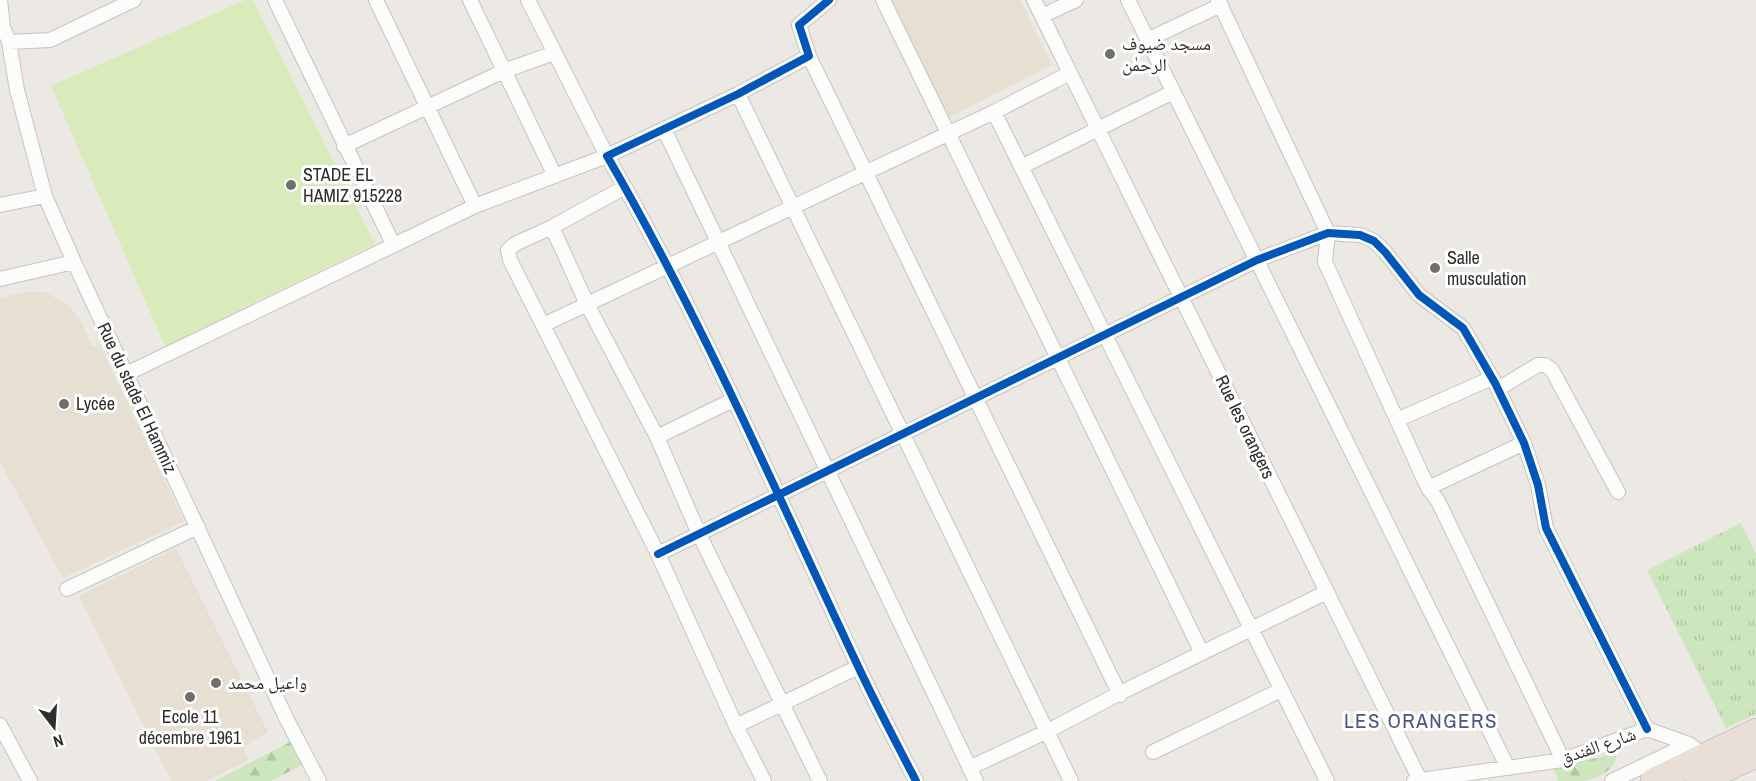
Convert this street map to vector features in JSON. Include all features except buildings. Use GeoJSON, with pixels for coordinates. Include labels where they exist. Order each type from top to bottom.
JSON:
{"type":"FeatureCollection","features":[{"type":"Feature","properties":{"kind":"highway"},"geometry":{"type":"LineString","coordinates":[[1654,781],[1697,750],[1756,732]]}},
{"type":"Feature","properties":{"kind":"highway"},"geometry":{"type":"LineString","coordinates":[[1699,781],[1756,754]]}},
{"type":"Feature","properties":{"kind":"street","name":"Rue du stade El Hammiz"},"geometry":{"type":"LineString","coordinates":[[0,0],[2,27],[9,42],[17,90],[45,196],[314,779]]}},
{"type":"Feature","properties":{"kind":"street"},"geometry":{"type":"LineString","coordinates":[[9,42],[50,40],[134,0]]}},
{"type":"Feature","properties":{"kind":"street"},"geometry":{"type":"LineString","coordinates":[[274,0],[393,244]]}},
{"type":"Feature","properties":{"kind":"street"},"geometry":{"type":"LineString","coordinates":[[376,0],[476,206]]}},
{"type":"Feature","properties":{"kind":"street"},"geometry":{"type":"LineString","coordinates":[[470,0],[555,176]]}},
{"type":"Feature","properties":{"kind":"street"},"geometry":{"type":"LineString","coordinates":[[528,0],[607,156],[667,267],[779,495],[858,666],[916,781]]}},
{"type":"Feature","properties":{"kind":"street"},"geometry":{"type":"LineString","coordinates":[[829,0],[799,25],[809,56],[1120,694]]}},
{"type":"Feature","properties":{"kind":"street"},"geometry":{"type":"LineString","coordinates":[[883,0],[1202,653]]}},
{"type":"Feature","properties":{"kind":"street","name":"Rue les orangers"},"geometry":{"type":"LineString","coordinates":[[1034,0],[1327,592],[1417,781]]}},
{"type":"Feature","properties":{"kind":"street"},"geometry":{"type":"LineString","coordinates":[[1042,16],[1076,0]]}},
{"type":"Feature","properties":{"kind":"street"},"geometry":{"type":"LineString","coordinates":[[1128,0],[1508,768]]}},
{"type":"Feature","properties":{"kind":"street"},"geometry":{"type":"LineString","coordinates":[[1147,40],[1220,2],[1328,233],[1325,262],[1428,488],[1438,501],[1563,760]]}},
{"type":"Feature","properties":{"kind":"street"},"geometry":{"type":"LineString","coordinates":[[344,146],[504,71],[554,53]]}},
{"type":"Feature","properties":{"kind":"street"},"geometry":{"type":"LineString","coordinates":[[126,374],[476,206],[607,156],[738,94],[809,56]]}},
{"type":"Feature","properties":{"kind":"street"},"geometry":{"type":"LineString","coordinates":[[543,325],[994,112],[1070,73]]}},
{"type":"Feature","properties":{"kind":"street"},"geometry":{"type":"LineString","coordinates":[[1022,167],[1173,92]]}},
{"type":"Feature","properties":{"kind":"street"},"geometry":{"type":"LineString","coordinates":[[738,94],[1071,781]]}},
{"type":"Feature","properties":{"kind":"street"},"geometry":{"type":"LineString","coordinates":[[994,112],[1327,781]]}},
{"type":"Feature","properties":{"kind":"street"},"geometry":{"type":"LineString","coordinates":[[664,129],[976,781]]}},
{"type":"Feature","properties":{"kind":"street"},"geometry":{"type":"LineString","coordinates":[[625,187],[552,227],[515,244],[508,250],[510,260],[658,554],[736,726],[764,781]]}},
{"type":"Feature","properties":{"kind":"street"},"geometry":{"type":"LineString","coordinates":[[0,205],[45,196]]}},
{"type":"Feature","properties":{"kind":"street"},"geometry":{"type":"LineString","coordinates":[[552,227],[587,304],[657,437],[699,534],[820,781]]}},
{"type":"Feature","properties":{"kind":"street"},"geometry":{"type":"LineString","coordinates":[[658,554],[1257,260],[1328,233],[1360,235],[1374,240],[1419,295],[1463,328],[1495,383],[1524,443],[1538,485],[1546,528],[1647,729]]}},
{"type":"Feature","properties":{"kind":"street"},"geometry":{"type":"LineString","coordinates":[[0,279],[74,262]]}},
{"type":"Feature","properties":{"kind":"street"},"geometry":{"type":"LineString","coordinates":[[1397,420],[1538,365],[1545,365],[1552,370],[1618,492]]}},
{"type":"Feature","properties":{"kind":"street"},"geometry":{"type":"LineString","coordinates":[[657,437],[733,400]]}},
{"type":"Feature","properties":{"kind":"street"},"geometry":{"type":"LineString","coordinates":[[1428,488],[1524,443]]}},
{"type":"Feature","properties":{"kind":"street"},"geometry":{"type":"LineString","coordinates":[[67,589],[198,527]]}},
{"type":"Feature","properties":{"kind":"street"},"geometry":{"type":"LineString","coordinates":[[969,768],[1327,592]]}},
{"type":"Feature","properties":{"kind":"street"},"geometry":{"type":"LineString","coordinates":[[736,726],[858,666]]}},
{"type":"Feature","properties":{"kind":"street"},"geometry":{"type":"LineString","coordinates":[[1153,752],[1281,690]]}},
{"type":"Feature","properties":{"kind":"street"},"geometry":{"type":"LineString","coordinates":[[0,725],[30,781]]}},
{"type":"Feature","properties":{"kind":"street","name":"شارع الفندق"},"geometry":{"type":"LineString","coordinates":[[1417,781],[1563,760],[1647,729],[1697,750]]}},
{"type":"Feature","properties":{"kind":"street"},"geometry":{"type":"LineString","coordinates":[[1612,781],[1697,750]]}},
{"type":"Feature","properties":{"kind":"shaded area"},"geometry":{"type":"Polygon","coordinates":[[[888,0],[1020,0],[1052,65],[947,118],[888,0]]]}},
{"type":"Feature","properties":{"kind":"shaded area","name":"Lycée"},"geometry":{"type":"Polygon","coordinates":[[[25,292],[45,292],[70,306],[80,320],[92,346],[100,345],[184,521],[63,578],[0,462],[0,298],[25,292]]]}},
{"type":"Feature","properties":{"kind":"shaded area","name":"Ecole 11 décembre 1961"},"geometry":{"type":"Polygon","coordinates":[[[176,548],[268,732],[243,747],[249,760],[207,781],[171,781],[79,596],[176,548]]]}},
{"type":"Feature","properties":{"kind":"green space"},"geometry":{"type":"Polygon","coordinates":[[[245,0],[253,0],[375,244],[165,346],[51,86],[245,0]]]}},
{"type":"Feature","properties":{"kind":"green space"},"geometry":{"type":"Polygon","coordinates":[[[1741,523],[1756,554],[1756,714],[1726,728],[1647,570],[1741,523]]]}},
{"type":"Feature","properties":{"kind":"green space"},"geometry":{"type":"Polygon","coordinates":[[[292,741],[304,764],[271,781],[215,781],[292,741]]]}},
{"type":"Feature","properties":{"kind":"green space"},"geometry":{"type":"Polygon","coordinates":[[[1612,754],[1616,756],[1613,765],[1599,776],[1583,781],[1558,781],[1554,769],[1612,754]]]}},
{"type":"Feature","properties":{"kind":"cycle path"},"geometry":{"type":"LineString","coordinates":[[829,0],[799,25],[809,56],[738,94],[607,156],[706,343],[864,679],[916,781]]}},
{"type":"Feature","properties":{"kind":"cycle path"},"geometry":{"type":"LineString","coordinates":[[658,554],[1257,260],[1328,233],[1360,235],[1374,241],[1385,252],[1419,295],[1463,328],[1495,383],[1524,443],[1538,485],[1546,528],[1647,729]]}},
{"type":"Feature","properties":{"kind":"place","name":"مسجد ضيوف الرحمٰن"},"geometry":{"type":"Point","coordinates":[1110,54]}},
{"type":"Feature","properties":{"kind":"place","name":"STADE EL HAMIZ 915228"},"geometry":{"type":"Point","coordinates":[291,185]}},
{"type":"Feature","properties":{"kind":"place","name":"Salle musculation"},"geometry":{"type":"Point","coordinates":[1435,268]}},
{"type":"Feature","properties":{"kind":"place","name":"Lycée"},"geometry":{"type":"Point","coordinates":[64,404]}},
{"type":"Feature","properties":{"kind":"place","name":"واعيل محمد"},"geometry":{"type":"Point","coordinates":[216,683]}},
{"type":"Feature","properties":{"kind":"place","name":"Ecole 11 décembre 1961"},"geometry":{"type":"Point","coordinates":[190,697]}},
{"type":"Feature","properties":{"kind":"district","name":"LES ORANGERS"},"geometry":{"type":"Point","coordinates":[1421,721]}}]}
